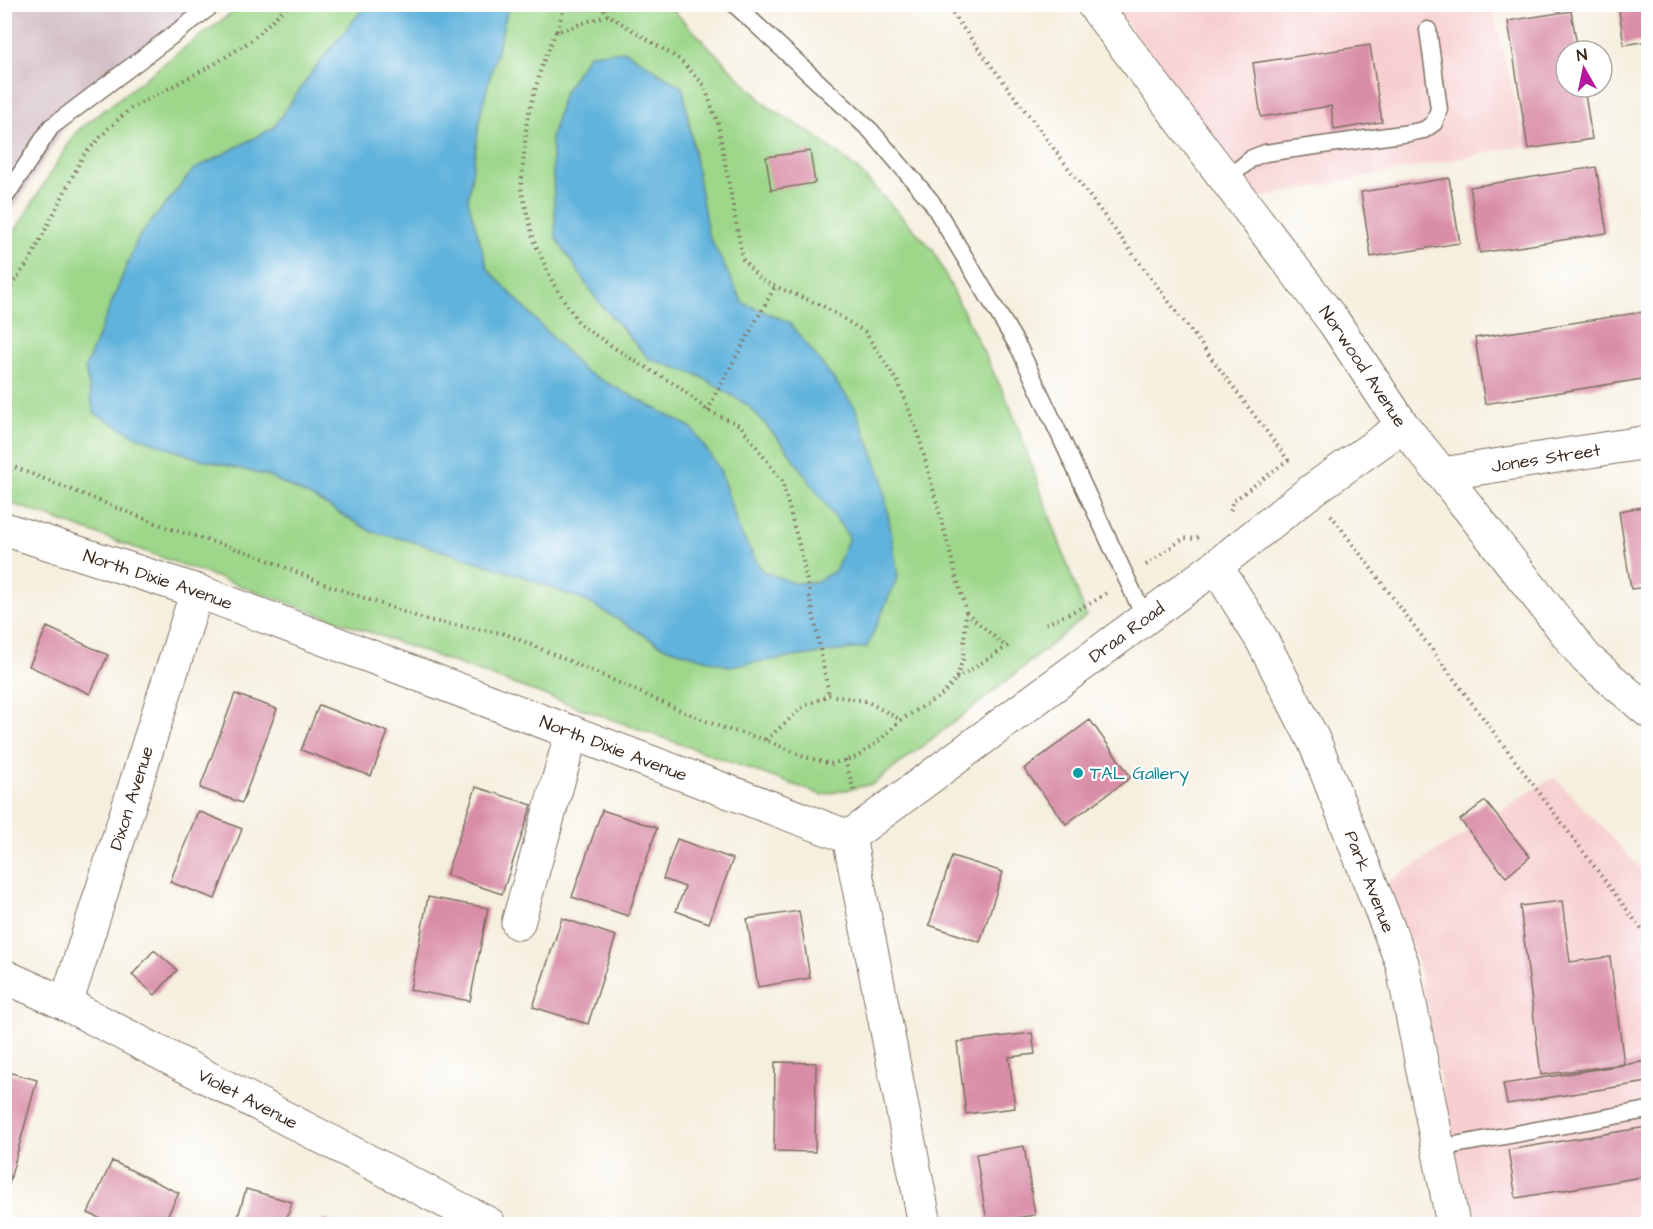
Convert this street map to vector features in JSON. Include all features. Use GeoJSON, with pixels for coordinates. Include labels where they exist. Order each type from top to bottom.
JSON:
{"type":"FeatureCollection","features":[{"type":"Feature","properties":{"kind":"street","name":"Norwood Avenue"},"geometry":{"type":"LineString","coordinates":[[1093,4],[1334,322],[1403,426],[1586,658],[1648,711]]}},
{"type":"Feature","properties":{"kind":"street","name":"Draa Road"},"geometry":{"type":"LineString","coordinates":[[849,837],[1216,566],[1311,491],[1403,426]]}},
{"type":"Feature","properties":{"kind":"street","name":"Jones Street"},"geometry":{"type":"LineString","coordinates":[[1442,474],[1648,442]]}},
{"type":"Feature","properties":{"kind":"street","name":"North Dixie Avenue"},"geometry":{"type":"LineString","coordinates":[[4,529],[197,591],[849,837]]}},
{"type":"Feature","properties":{"kind":"street","name":"Park Avenue"},"geometry":{"type":"LineString","coordinates":[[1216,566],[1262,640],[1315,743],[1402,963],[1453,1224]]}},
{"type":"Feature","properties":{"kind":"street","name":"Dixon Avenue"},"geometry":{"type":"LineString","coordinates":[[66,1004],[197,591]]}},
{"type":"Feature","properties":{"kind":"street"},"geometry":{"type":"LineString","coordinates":[[518,923],[572,732]]}},
{"type":"Feature","properties":{"kind":"street"},"geometry":{"type":"LineString","coordinates":[[849,837],[925,1224]]}},
{"type":"Feature","properties":{"kind":"street","name":"Violet Avenue"},"geometry":{"type":"LineString","coordinates":[[4,976],[66,1004],[489,1224]]}},
{"type":"Feature","properties":{"kind":"lane"},"geometry":{"type":"LineString","coordinates":[[4,199],[51,127],[213,4]]}},
{"type":"Feature","properties":{"kind":"lane"},"geometry":{"type":"LineString","coordinates":[[734,4],[871,131],[931,201],[1019,348],[1145,618]]}},
{"type":"Feature","properties":{"kind":"lane"},"geometry":{"type":"LineString","coordinates":[[1226,180],[1252,158],[1265,153],[1409,133],[1424,130],[1434,123],[1439,109],[1428,30]]}},
{"type":"Feature","properties":{"kind":"lane"},"geometry":{"type":"LineString","coordinates":[[1438,1148],[1648,1110]]}},
{"type":"Feature","properties":{"kind":"path"},"geometry":{"type":"LineString","coordinates":[[4,296],[30,260],[83,156],[109,128],[130,109],[216,63],[252,40],[289,4]]}},
{"type":"Feature","properties":{"kind":"path"},"geometry":{"type":"LineString","coordinates":[[565,4],[542,65],[526,120],[521,188],[534,240],[553,283],[580,325],[678,387],[708,411],[740,424],[782,481],[802,556],[829,695]]}},
{"type":"Feature","properties":{"kind":"path"},"geometry":{"type":"LineString","coordinates":[[601,4],[608,15],[679,59],[704,85],[718,124],[743,260],[762,281],[823,306],[865,332],[899,384],[918,433],[966,612],[963,659],[956,679]]}},
{"type":"Feature","properties":{"kind":"path"},"geometry":{"type":"LineString","coordinates":[[945,4],[1288,460],[1232,502],[1229,521]]}},
{"type":"Feature","properties":{"kind":"path"},"geometry":{"type":"LineString","coordinates":[[556,32],[608,15]]}},
{"type":"Feature","properties":{"kind":"path"},"geometry":{"type":"LineString","coordinates":[[708,411],[775,287]]}},
{"type":"Feature","properties":{"kind":"path"},"geometry":{"type":"LineString","coordinates":[[4,463],[168,528],[256,555],[322,583],[427,620],[506,634],[723,728],[766,740],[801,756],[830,764],[857,757],[901,720],[943,694],[956,679],[1011,644]]}},
{"type":"Feature","properties":{"kind":"path"},"geometry":{"type":"LineString","coordinates":[[1325,508],[1648,938]]}},
{"type":"Feature","properties":{"kind":"path"},"geometry":{"type":"LineString","coordinates":[[1046,624],[1093,602],[1184,538],[1195,539],[1203,535]]}},
{"type":"Feature","properties":{"kind":"path"},"geometry":{"type":"LineString","coordinates":[[966,612],[1006,647]]}},
{"type":"Feature","properties":{"kind":"path"},"geometry":{"type":"LineString","coordinates":[[766,740],[804,706],[829,695],[866,701],[901,720]]}},
{"type":"Feature","properties":{"kind":"path"},"geometry":{"type":"LineString","coordinates":[[845,760],[856,796]]}},
{"type":"Feature","properties":{"kind":"shaded area"},"geometry":{"type":"Polygon","coordinates":[[[5,5],[218,5],[69,120],[5,223],[5,5]]]}},
{"type":"Feature","properties":{"kind":"shaded area"},"geometry":{"type":"Polygon","coordinates":[[[1113,5],[1492,5],[1526,145],[1260,198],[1113,5]]]}},
{"type":"Feature","properties":{"kind":"shaded area"},"geometry":{"type":"Polygon","coordinates":[[[1554,777],[1648,876],[1648,1224],[1469,1224],[1417,960],[1387,883],[1554,777]]]}},
{"type":"Feature","properties":{"kind":"green space"},"geometry":{"type":"Polygon","coordinates":[[[243,5],[668,5],[767,106],[814,135],[857,169],[933,250],[1010,406],[1086,616],[984,699],[873,784],[822,795],[5,501],[4,249],[76,132],[243,5]]]}},
{"type":"Feature","properties":{"kind":"water"},"geometry":{"type":"Polygon","coordinates":[[[366,5],[509,5],[481,111],[468,201],[488,269],[583,370],[692,428],[720,470],[739,530],[762,571],[794,583],[815,582],[835,571],[849,537],[786,448],[749,406],[700,376],[648,358],[597,300],[556,238],[551,138],[564,92],[589,54],[626,51],[683,88],[708,234],[743,303],[789,322],[855,407],[882,477],[898,576],[867,647],[729,666],[664,647],[590,603],[519,575],[411,541],[372,532],[317,500],[268,476],[193,457],[136,436],[94,413],[85,368],[138,238],[193,170],[273,128],[314,69],[366,5]]]}},
{"type":"Feature","properties":{"kind":"building"},"geometry":{"type":"Polygon","coordinates":[[[1618,4],[1648,4],[1648,41],[1624,45],[1618,4]]]}},
{"type":"Feature","properties":{"kind":"building"},"geometry":{"type":"Polygon","coordinates":[[[1571,11],[1576,39],[1554,39],[1554,99],[1586,99],[1592,139],[1528,149],[1508,21],[1571,11]]]}},
{"type":"Feature","properties":{"kind":"building"},"geometry":{"type":"Polygon","coordinates":[[[1370,45],[1382,122],[1334,130],[1331,106],[1261,117],[1253,63],[1370,45]]]}},
{"type":"Feature","properties":{"kind":"building"},"geometry":{"type":"Polygon","coordinates":[[[810,151],[815,183],[771,190],[766,157],[810,151]]]}},
{"type":"Feature","properties":{"kind":"building"},"geometry":{"type":"Polygon","coordinates":[[[1596,167],[1607,233],[1480,253],[1470,187],[1596,167]]]}},
{"type":"Feature","properties":{"kind":"building"},"geometry":{"type":"Polygon","coordinates":[[[1449,178],[1460,243],[1371,257],[1361,192],[1449,178]]]}},
{"type":"Feature","properties":{"kind":"building"},"geometry":{"type":"Polygon","coordinates":[[[1642,312],[1648,354],[1648,378],[1485,404],[1475,338],[1642,312]]]}},
{"type":"Feature","properties":{"kind":"building"},"geometry":{"type":"Polygon","coordinates":[[[1648,506],[1648,587],[1631,589],[1619,511],[1648,506]]]}},
{"type":"Feature","properties":{"kind":"building"},"geometry":{"type":"Polygon","coordinates":[[[47,627],[108,655],[90,694],[29,666],[47,627]]]}},
{"type":"Feature","properties":{"kind":"building"},"geometry":{"type":"Polygon","coordinates":[[[235,694],[277,709],[242,803],[200,788],[235,694]]]}},
{"type":"Feature","properties":{"kind":"building"},"geometry":{"type":"Polygon","coordinates":[[[319,705],[388,732],[371,776],[301,750],[319,705]]]}},
{"type":"Feature","properties":{"kind":"building","name":"TAL Gallery"},"geometry":{"type":"Polygon","coordinates":[[[1090,720],[1131,777],[1066,824],[1024,769],[1090,720]]]}},
{"type":"Feature","properties":{"kind":"building"},"geometry":{"type":"Polygon","coordinates":[[[476,787],[532,805],[502,894],[446,875],[476,787]]]}},
{"type":"Feature","properties":{"kind":"building"},"geometry":{"type":"Polygon","coordinates":[[[1485,801],[1530,857],[1506,877],[1460,820],[1485,801]]]}},
{"type":"Feature","properties":{"kind":"building"},"geometry":{"type":"Polygon","coordinates":[[[602,810],[657,828],[628,916],[572,897],[602,810]]]}},
{"type":"Feature","properties":{"kind":"building"},"geometry":{"type":"Polygon","coordinates":[[[198,811],[242,829],[215,899],[170,882],[198,811]]]}},
{"type":"Feature","properties":{"kind":"building"},"geometry":{"type":"Polygon","coordinates":[[[677,839],[733,859],[709,923],[676,911],[685,887],[663,879],[677,839]]]}},
{"type":"Feature","properties":{"kind":"building"},"geometry":{"type":"Polygon","coordinates":[[[952,856],[1003,872],[980,942],[929,925],[952,856]]]}},
{"type":"Feature","properties":{"kind":"building"},"geometry":{"type":"Polygon","coordinates":[[[428,897],[488,908],[470,1001],[410,990],[428,897]]]}},
{"type":"Feature","properties":{"kind":"building"},"geometry":{"type":"Polygon","coordinates":[[[1562,901],[1570,962],[1610,957],[1624,1064],[1541,1075],[1520,906],[1562,901]]]}},
{"type":"Feature","properties":{"kind":"building"},"geometry":{"type":"Polygon","coordinates":[[[799,911],[810,978],[758,987],[747,919],[799,911]]]}},
{"type":"Feature","properties":{"kind":"building"},"geometry":{"type":"Polygon","coordinates":[[[562,918],[616,936],[588,1024],[533,1007],[562,918]]]}},
{"type":"Feature","properties":{"kind":"building"},"geometry":{"type":"Polygon","coordinates":[[[154,950],[177,970],[155,995],[132,975],[154,950]]]}},
{"type":"Feature","properties":{"kind":"building"},"geometry":{"type":"Polygon","coordinates":[[[1032,1033],[1035,1054],[1009,1057],[1015,1108],[966,1114],[957,1042],[1032,1033]]]}},
{"type":"Feature","properties":{"kind":"building"},"geometry":{"type":"Polygon","coordinates":[[[1648,1061],[1648,1082],[1507,1104],[1503,1084],[1648,1061]]]}},
{"type":"Feature","properties":{"kind":"building"},"geometry":{"type":"Polygon","coordinates":[[[775,1062],[816,1063],[815,1152],[774,1151],[775,1062]]]}},
{"type":"Feature","properties":{"kind":"building"},"geometry":{"type":"Polygon","coordinates":[[[4,1071],[37,1080],[5,1198],[4,1198],[4,1071]]]}},
{"type":"Feature","properties":{"kind":"building"},"geometry":{"type":"Polygon","coordinates":[[[1647,1127],[1648,1176],[1516,1198],[1508,1150],[1647,1127]]]}},
{"type":"Feature","properties":{"kind":"building"},"geometry":{"type":"Polygon","coordinates":[[[1024,1146],[1035,1215],[987,1223],[976,1154],[1024,1146]]]}},
{"type":"Feature","properties":{"kind":"building"},"geometry":{"type":"Polygon","coordinates":[[[112,1161],[179,1193],[163,1224],[113,1224],[88,1213],[112,1161]]]}},
{"type":"Feature","properties":{"kind":"building"},"geometry":{"type":"Polygon","coordinates":[[[246,1189],[292,1202],[285,1224],[236,1224],[246,1189]]]}},
{"type":"Feature","properties":{"kind":"building"},"geometry":{"type":"Polygon","coordinates":[[[324,1219],[338,1224],[322,1224],[324,1219]]]}},
{"type":"Feature","properties":{"kind":"place","name":"TAL Gallery"},"geometry":{"type":"Point","coordinates":[1078,773]}}]}
